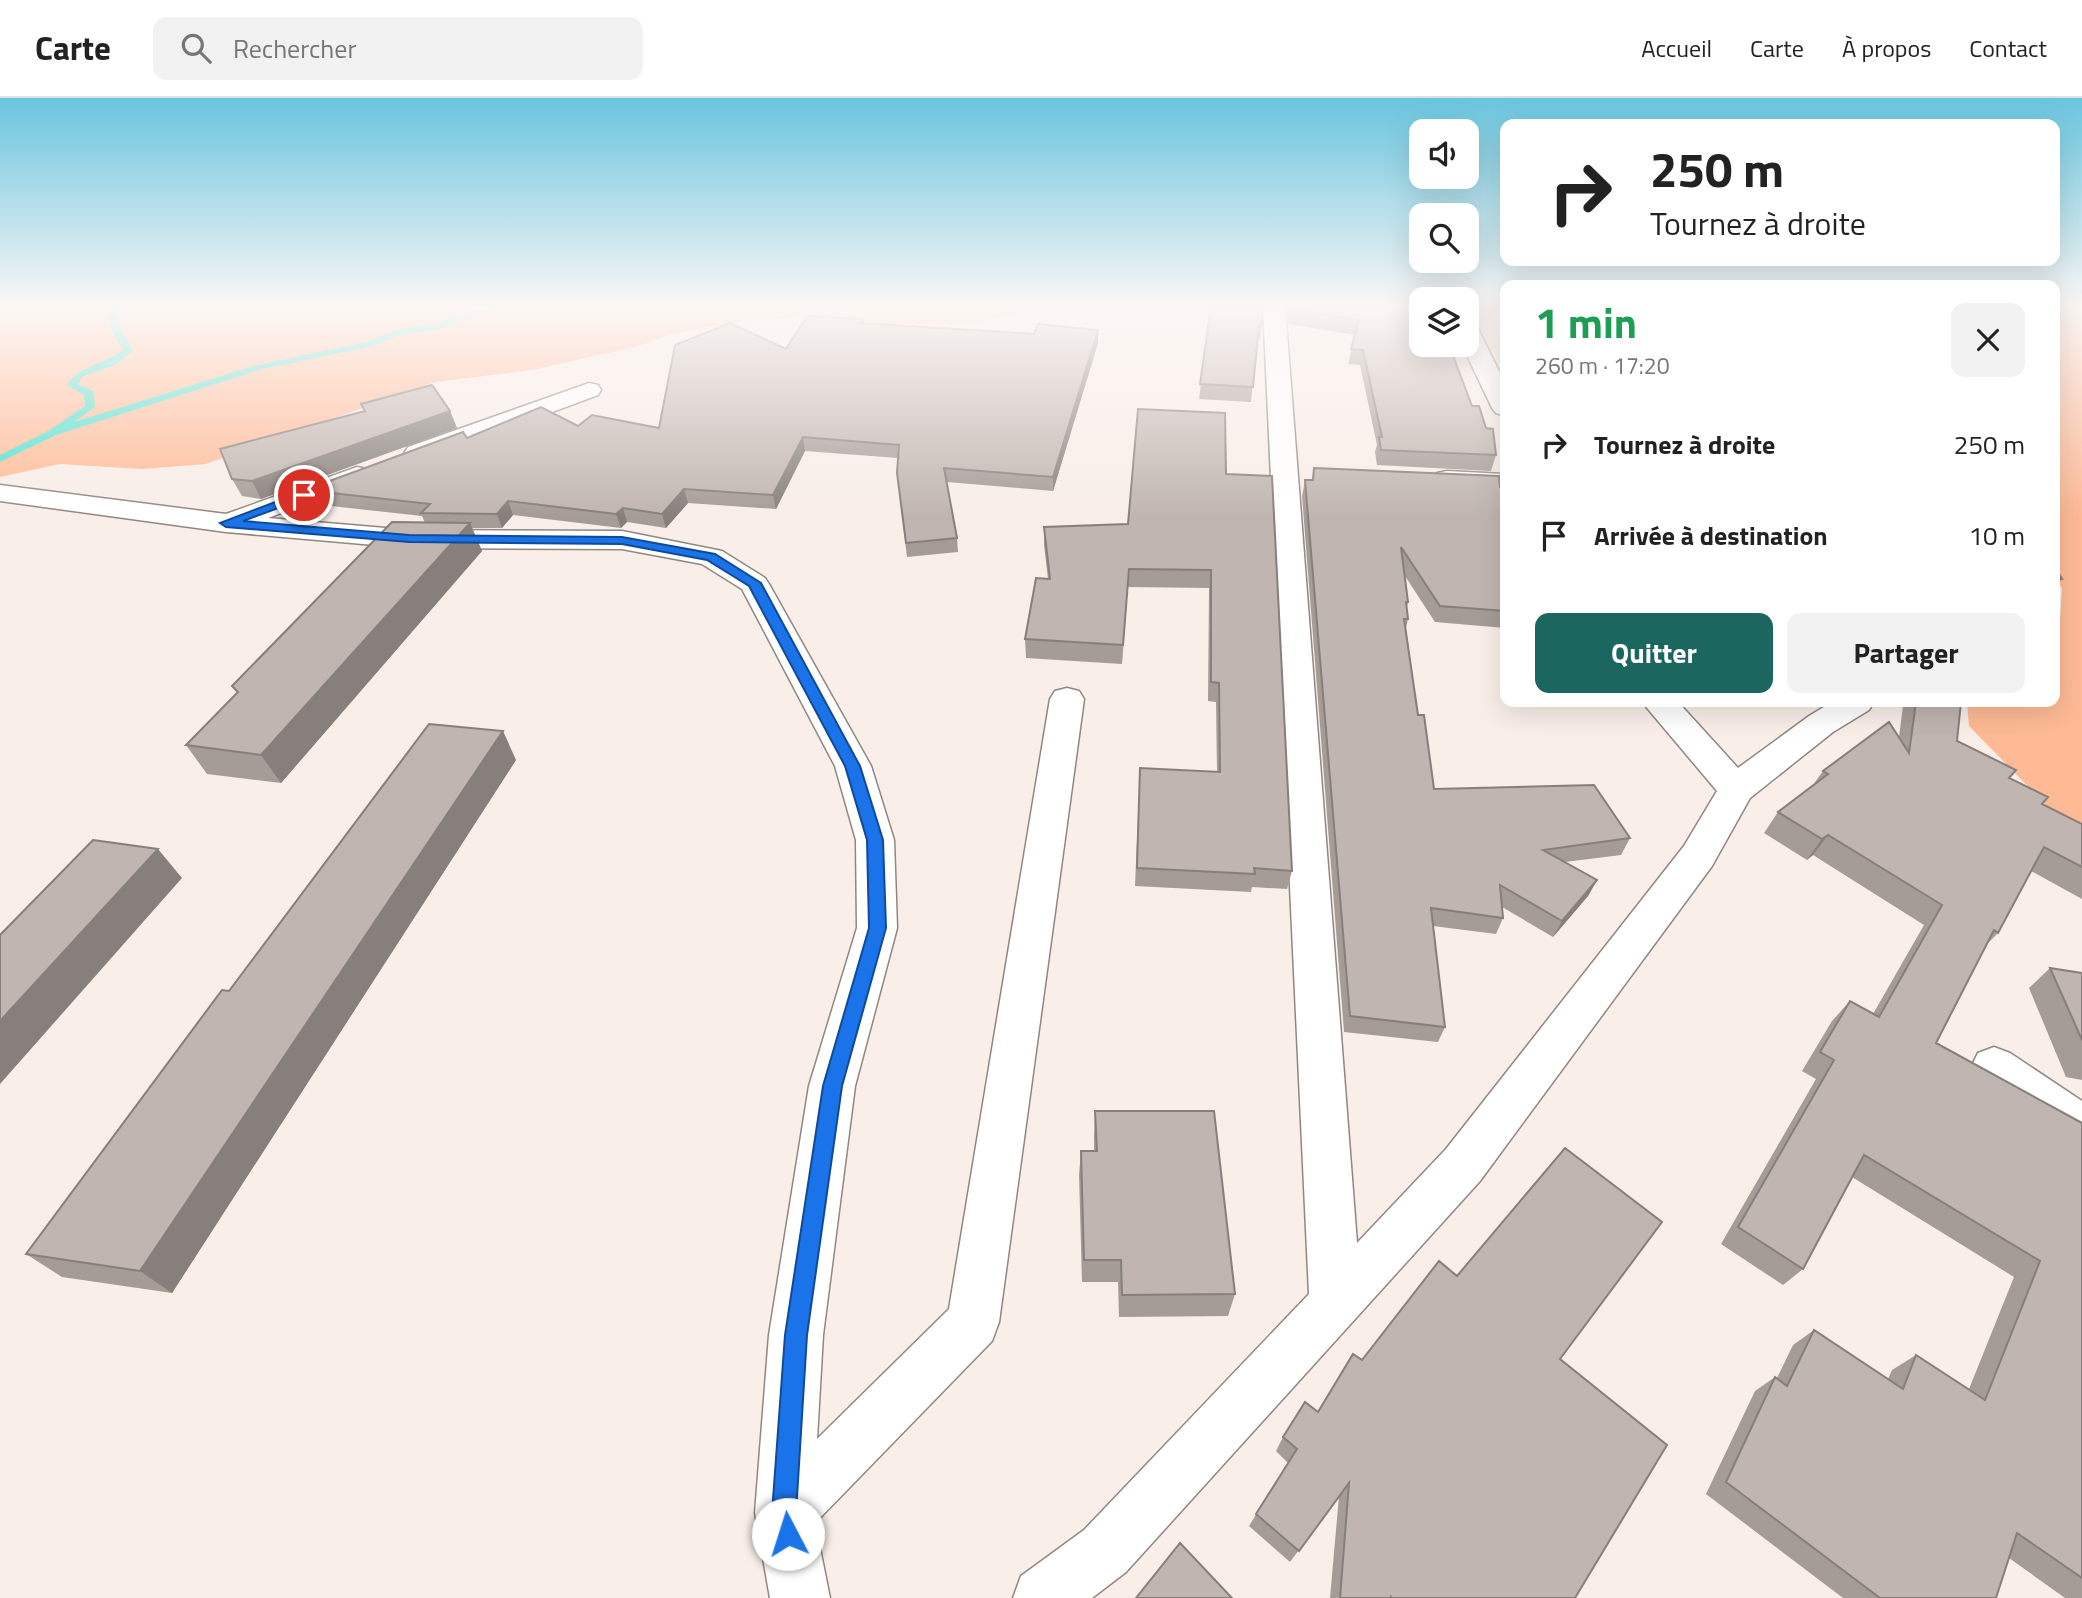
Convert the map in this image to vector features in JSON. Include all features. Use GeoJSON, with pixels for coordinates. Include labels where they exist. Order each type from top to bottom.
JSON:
{"type":"FeatureCollection","features":[{"type":"Feature","properties":{"kind":"street"},"geometry":{"type":"LineString","coordinates":[[1284,377],[1298,472],[1335,1303]]}},
{"type":"Feature","properties":{"kind":"street"},"geometry":{"type":"LineString","coordinates":[[1490,377],[1500,398]]}},
{"type":"Feature","properties":{"kind":"street"},"geometry":{"type":"LineString","coordinates":[[226,523],[589,390]]}},
{"type":"Feature","properties":{"kind":"street"},"geometry":{"type":"LineString","coordinates":[[1422,478],[1500,482]]}},
{"type":"Feature","properties":{"kind":"street"},"geometry":{"type":"LineString","coordinates":[[0,493],[226,523],[409,538],[622,540],[711,557],[754,583],[853,766],[875,840],[877,928],[832,1086],[796,1335],[784,1513],[800,1598]]}},
{"type":"Feature","properties":{"kind":"street"},"geometry":{"type":"LineString","coordinates":[[784,1513],[973,1322],[1066,699]]}},
{"type":"Feature","properties":{"kind":"street"},"geometry":{"type":"LineString","coordinates":[[1663,707],[1736,789]]}},
{"type":"Feature","properties":{"kind":"street"},"geometry":{"type":"LineString","coordinates":[[1043,1598],[1105,1551],[1463,1165],[1698,856],[1736,789],[1821,724],[1849,707]]}},
{"type":"Feature","properties":{"kind":"street"},"geometry":{"type":"LineString","coordinates":[[1994,1067],[2082,1127]]}},
{"type":"Feature","properties":{"kind":"shaded area"},"geometry":{"type":"Polygon","coordinates":[[[0,377],[475,377],[435,382],[206,464],[142,469],[60,464],[0,477],[0,377]]]}},
{"type":"Feature","properties":{"kind":"shaded area"},"geometry":{"type":"Polygon","coordinates":[[[2060,377],[2082,377],[2082,831],[2060,819],[1969,726],[1967,707],[2060,707],[2060,377]]]}},
{"type":"Feature","properties":{"kind":"building"},"geometry":{"type":"Polygon","coordinates":[[[669,377],[1084,377],[1053,477],[944,468],[957,538],[906,543],[897,473],[899,445],[803,437],[773,495],[684,489],[662,514],[623,508],[616,514],[508,501],[497,514],[421,513],[430,504],[305,490],[463,432],[467,438],[541,407],[578,426],[592,415],[659,428],[669,377]]]}},
{"type":"Feature","properties":{"kind":"building"},"geometry":{"type":"Polygon","coordinates":[[[1201,377],[1254,377],[1253,387],[1200,384],[1201,377]]]}},
{"type":"Feature","properties":{"kind":"building"},"geometry":{"type":"Polygon","coordinates":[[[1369,377],[1461,377],[1472,406],[1479,406],[1486,428],[1493,429],[1496,455],[1381,450],[1379,437],[1382,437],[1369,377]]]}},
{"type":"Feature","properties":{"kind":"building"},"geometry":{"type":"Polygon","coordinates":[[[432,385],[450,411],[252,481],[232,479],[220,449],[365,411],[361,404],[432,385]]]}},
{"type":"Feature","properties":{"kind":"building"},"geometry":{"type":"Polygon","coordinates":[[[1138,409],[1225,413],[1226,474],[1272,476],[1292,871],[1254,868],[1255,874],[1137,868],[1140,768],[1220,772],[1219,683],[1211,682],[1211,570],[1129,569],[1123,645],[1025,639],[1036,578],[1050,579],[1044,527],[1128,524],[1138,409]]]}},
{"type":"Feature","properties":{"kind":"building"},"geometry":{"type":"Polygon","coordinates":[[[1314,468],[1499,476],[1500,611],[1440,606],[1401,547],[1408,602],[1408,619],[1404,619],[1418,715],[1424,715],[1434,789],[1594,785],[1630,838],[1543,850],[1597,880],[1562,921],[1500,885],[1503,918],[1431,908],[1445,1027],[1350,1016],[1305,480],[1313,480],[1314,468]]]}},
{"type":"Feature","properties":{"kind":"building"},"geometry":{"type":"Polygon","coordinates":[[[392,522],[470,523],[261,755],[186,745],[238,692],[232,686],[392,522]]]}},
{"type":"Feature","properties":{"kind":"building"},"geometry":{"type":"Polygon","coordinates":[[[1915,707],[1960,707],[1957,741],[2016,770],[2009,778],[2048,797],[2042,804],[2082,824],[2082,867],[2044,847],[1998,933],[1994,930],[1936,1043],[2082,1123],[2082,1578],[2017,1533],[1996,1598],[1880,1598],[1726,1482],[1775,1377],[1787,1386],[1814,1330],[1903,1389],[1916,1355],[1985,1400],[2040,1261],[1864,1155],[1803,1269],[1738,1227],[1834,1060],[1820,1052],[1850,1001],[1879,1017],[1942,905],[1828,835],[1822,839],[1778,812],[1828,774],[1823,771],[1889,722],[1909,753],[1915,707]]]}},
{"type":"Feature","properties":{"kind":"building"},"geometry":{"type":"Polygon","coordinates":[[[429,724],[503,731],[140,1271],[26,1254],[222,990],[229,991],[429,724]]]}},
{"type":"Feature","properties":{"kind":"building"},"geometry":{"type":"Polygon","coordinates":[[[93,840],[158,849],[0,1021],[0,935],[93,840]]]}},
{"type":"Feature","properties":{"kind":"building"},"geometry":{"type":"Polygon","coordinates":[[[2050,968],[2082,973],[2082,1040],[2050,968]]]}},
{"type":"Feature","properties":{"kind":"building"},"geometry":{"type":"Polygon","coordinates":[[[1095,1111],[1214,1111],[1235,1294],[1122,1295],[1121,1260],[1084,1260],[1081,1151],[1097,1151],[1095,1111]]]}},
{"type":"Feature","properties":{"kind":"building"},"geometry":{"type":"Polygon","coordinates":[[[1565,1148],[1662,1222],[1560,1359],[1667,1445],[1575,1598],[1340,1598],[1349,1483],[1299,1551],[1256,1514],[1297,1449],[1283,1437],[1305,1402],[1318,1412],[1353,1354],[1362,1360],[1439,1261],[1457,1276],[1565,1148]]]}},
{"type":"Feature","properties":{"kind":"building"},"geometry":{"type":"Polygon","coordinates":[[[1180,1543],[1232,1598],[1136,1598],[1180,1543]]]}},
{"type":"Feature","properties":{"kind":"waterway"},"geometry":{"type":"LineString","coordinates":[[52,433],[90,407],[89,393],[72,385],[77,377]]}},
{"type":"Feature","properties":{"kind":"waterway"},"geometry":{"type":"LineString","coordinates":[[52,433],[228,377]]}},
{"type":"Feature","properties":{"kind":"waterway"},"geometry":{"type":"LineString","coordinates":[[0,459],[52,433]]}},
{"type":"Feature","properties":{"kind":"route"},"geometry":{"type":"LineString","coordinates":[[304,495],[226,523],[409,538],[622,540],[711,557],[754,583],[853,766],[875,840],[877,928],[832,1086],[796,1335],[784,1513],[788,1534]]}}]}
